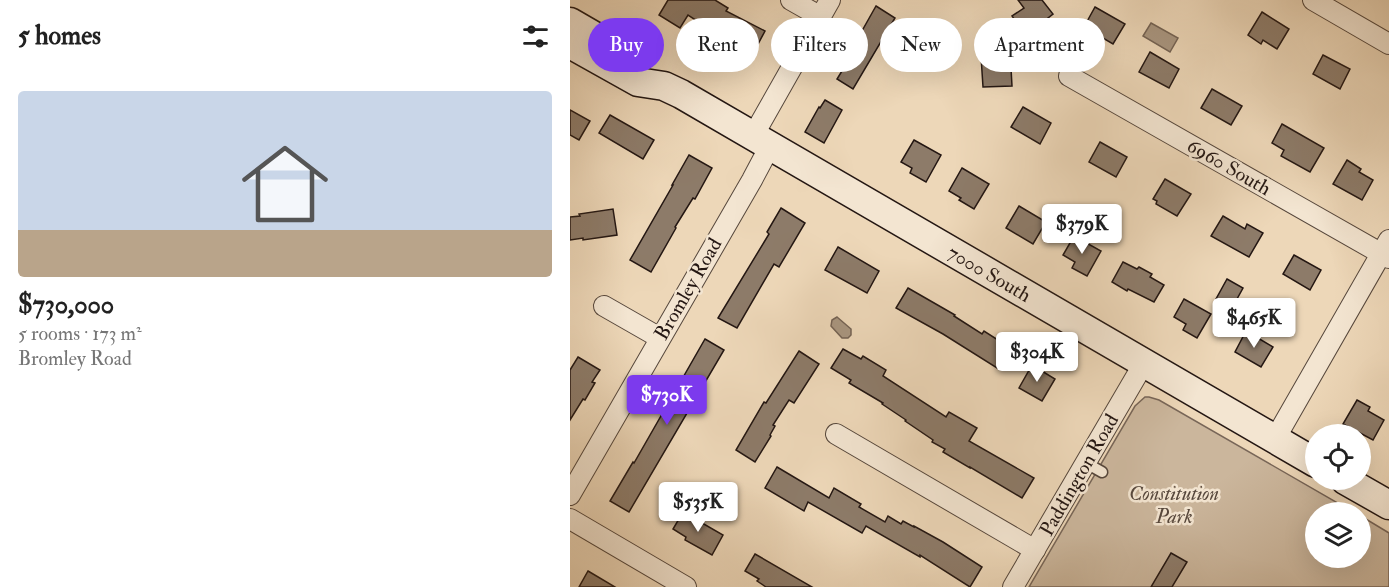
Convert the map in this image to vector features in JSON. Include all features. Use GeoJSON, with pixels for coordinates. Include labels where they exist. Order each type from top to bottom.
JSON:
{"type":"FeatureCollection","features":[{"type":"Feature","properties":{"kind":"main road","name":"7000 South"},"geometry":{"type":"LineString","coordinates":[[570,22],[647,66],[664,86],[1305,457]]}},
{"type":"Feature","properties":{"kind":"main road","name":"7000 South"},"geometry":{"type":"LineString","coordinates":[[570,44],[638,82],[664,86]]}},
{"type":"Feature","properties":{"kind":"main road"},"geometry":{"type":"LineString","coordinates":[[1363,490],[1389,505]]}},
{"type":"Feature","properties":{"kind":"street"},"geometry":{"type":"LineString","coordinates":[[791,0],[826,8]]}},
{"type":"Feature","properties":{"kind":"street"},"geometry":{"type":"LineString","coordinates":[[1313,0],[1389,44]]}},
{"type":"Feature","properties":{"kind":"street","name":"Bromley Road"},"geometry":{"type":"LineString","coordinates":[[570,495],[747,189],[761,141],[826,8]]}},
{"type":"Feature","properties":{"kind":"street","name":"6960 South"},"geometry":{"type":"LineString","coordinates":[[1069,76],[1386,251]]}},
{"type":"Feature","properties":{"kind":"street"},"geometry":{"type":"LineString","coordinates":[[1275,439],[1386,251]]}},
{"type":"Feature","properties":{"kind":"street"},"geometry":{"type":"LineString","coordinates":[[604,306],[660,338]]}},
{"type":"Feature","properties":{"kind":"street","name":"Paddington Road"},"geometry":{"type":"LineString","coordinates":[[1013,587],[1035,550],[1094,468],[1144,363]]}},
{"type":"Feature","properties":{"kind":"street"},"geometry":{"type":"LineString","coordinates":[[837,434],[1035,550]]}},
{"type":"Feature","properties":{"kind":"street"},"geometry":{"type":"LineString","coordinates":[[570,519],[686,587]]}},
{"type":"Feature","properties":{"kind":"green space","name":"Constitution Park"},"geometry":{"type":"Polygon","coordinates":[[[1145,397],[1159,400],[1305,484],[1305,490],[1315,490],[1336,502],[1305,502],[1305,568],[1371,568],[1371,522],[1389,533],[1389,587],[1029,587],[1135,406],[1145,397]]]}},
{"type":"Feature","properties":{"kind":"shaded area"},"geometry":{"type":"Polygon","coordinates":[[[1151,23],[1178,38],[1170,52],[1143,36],[1151,23]]]}},
{"type":"Feature","properties":{"kind":"shaded area"},"geometry":{"type":"Polygon","coordinates":[[[837,317],[851,329],[851,335],[848,338],[842,338],[831,326],[832,320],[837,317]]]}},
{"type":"Feature","properties":{"kind":"building"},"geometry":{"type":"Polygon","coordinates":[[[668,0],[715,0],[728,8],[726,11],[740,18],[693,18],[688,15],[686,18],[676,18],[676,26],[659,15],[668,0]]]}},
{"type":"Feature","properties":{"kind":"building"},"geometry":{"type":"Polygon","coordinates":[[[1018,0],[1042,0],[1053,14],[1048,18],[1013,18],[1012,16],[1024,8],[1018,0]]]}},
{"type":"Feature","properties":{"kind":"building"},"geometry":{"type":"Polygon","coordinates":[[[876,6],[895,18],[880,18],[880,43],[868,64],[868,20],[876,6]]]}},
{"type":"Feature","properties":{"kind":"building"},"geometry":{"type":"Polygon","coordinates":[[[1095,7],[1125,24],[1113,44],[1105,39],[1105,18],[1089,18],[1095,7]]]}},
{"type":"Feature","properties":{"kind":"building"},"geometry":{"type":"Polygon","coordinates":[[[1262,12],[1289,29],[1277,49],[1263,40],[1261,44],[1248,35],[1262,12]]]}},
{"type":"Feature","properties":{"kind":"building"},"geometry":{"type":"Polygon","coordinates":[[[759,28],[765,31],[759,42],[759,28]]]}},
{"type":"Feature","properties":{"kind":"building"},"geometry":{"type":"Polygon","coordinates":[[[1150,52],[1179,69],[1169,88],[1139,72],[1150,52]]]}},
{"type":"Feature","properties":{"kind":"building"},"geometry":{"type":"Polygon","coordinates":[[[1323,55],[1350,69],[1340,89],[1313,74],[1323,55]]]}},
{"type":"Feature","properties":{"kind":"building"},"geometry":{"type":"Polygon","coordinates":[[[841,72],[863,72],[853,89],[837,79],[841,72]]]}},
{"type":"Feature","properties":{"kind":"building"},"geometry":{"type":"Polygon","coordinates":[[[982,72],[1011,72],[1012,86],[983,87],[982,72]]]}},
{"type":"Feature","properties":{"kind":"building"},"geometry":{"type":"Polygon","coordinates":[[[1212,89],[1242,106],[1231,125],[1201,108],[1212,89]]]}},
{"type":"Feature","properties":{"kind":"building"},"geometry":{"type":"Polygon","coordinates":[[[825,100],[842,110],[824,143],[805,132],[825,100]]]}},
{"type":"Feature","properties":{"kind":"building"},"geometry":{"type":"Polygon","coordinates":[[[1023,107],[1051,123],[1040,144],[1011,127],[1023,107]]]}},
{"type":"Feature","properties":{"kind":"building"},"geometry":{"type":"Polygon","coordinates":[[[570,110],[590,121],[579,140],[570,135],[570,110]]]}},
{"type":"Feature","properties":{"kind":"building"},"geometry":{"type":"Polygon","coordinates":[[[610,115],[654,140],[643,159],[599,133],[610,115]]]}},
{"type":"Feature","properties":{"kind":"building"},"geometry":{"type":"Polygon","coordinates":[[[1282,124],[1324,148],[1310,172],[1281,156],[1284,150],[1272,143],[1282,124]]]}},
{"type":"Feature","properties":{"kind":"building"},"geometry":{"type":"Polygon","coordinates":[[[914,140],[941,155],[926,182],[910,173],[912,168],[901,162],[914,140]]]}},
{"type":"Feature","properties":{"kind":"building"},"geometry":{"type":"Polygon","coordinates":[[[1100,142],[1127,157],[1116,177],[1089,162],[1100,142]]]}},
{"type":"Feature","properties":{"kind":"building"},"geometry":{"type":"Polygon","coordinates":[[[689,155],[712,168],[695,199],[693,198],[675,227],[651,272],[630,260],[689,155]]]}},
{"type":"Feature","properties":{"kind":"building"},"geometry":{"type":"Polygon","coordinates":[[[1347,160],[1361,169],[1359,172],[1373,180],[1362,200],[1333,184],[1347,160]]]}},
{"type":"Feature","properties":{"kind":"building"},"geometry":{"type":"Polygon","coordinates":[[[962,168],[989,184],[974,209],[949,191],[962,168]]]}},
{"type":"Feature","properties":{"kind":"building"},"geometry":{"type":"Polygon","coordinates":[[[1165,179],[1191,194],[1177,216],[1156,204],[1157,201],[1153,199],[1165,179]]]}},
{"type":"Feature","properties":{"kind":"building"},"geometry":{"type":"Polygon","coordinates":[[[1019,206],[1046,222],[1033,244],[1006,228],[1019,206]]]}},
{"type":"Feature","properties":{"kind":"building"},"geometry":{"type":"Polygon","coordinates":[[[781,208],[805,223],[779,267],[774,264],[737,328],[718,318],[769,234],[767,232],[781,208]]]}},
{"type":"Feature","properties":{"kind":"building"},"geometry":{"type":"Polygon","coordinates":[[[613,209],[617,235],[570,240],[570,217],[613,209]]]}},
{"type":"Feature","properties":{"kind":"building"},"geometry":{"type":"Polygon","coordinates":[[[1223,216],[1245,229],[1247,224],[1263,233],[1249,257],[1211,236],[1223,216]]]}},
{"type":"Feature","properties":{"kind":"building"},"geometry":{"type":"Polygon","coordinates":[[[1074,236],[1101,251],[1087,276],[1072,268],[1075,262],[1063,255],[1074,236]]]}},
{"type":"Feature","properties":{"kind":"building"},"geometry":{"type":"Polygon","coordinates":[[[838,247],[879,271],[867,293],[825,270],[838,247]]]}},
{"type":"Feature","properties":{"kind":"building"},"geometry":{"type":"Polygon","coordinates":[[[1294,255],[1321,270],[1310,290],[1283,274],[1294,255]]]}},
{"type":"Feature","properties":{"kind":"building"},"geometry":{"type":"Polygon","coordinates":[[[1123,262],[1152,274],[1150,277],[1164,285],[1154,302],[1112,282],[1123,262]]]}},
{"type":"Feature","properties":{"kind":"building"},"geometry":{"type":"Polygon","coordinates":[[[1227,279],[1243,288],[1232,308],[1216,299],[1227,279]]]}},
{"type":"Feature","properties":{"kind":"building"},"geometry":{"type":"Polygon","coordinates":[[[908,288],[955,315],[982,334],[984,331],[1009,347],[997,368],[896,308],[908,288]]]}},
{"type":"Feature","properties":{"kind":"building"},"geometry":{"type":"Polygon","coordinates":[[[1184,299],[1211,314],[1197,338],[1183,330],[1186,324],[1174,317],[1184,299]]]}},
{"type":"Feature","properties":{"kind":"building"},"geometry":{"type":"Polygon","coordinates":[[[1246,331],[1273,347],[1261,367],[1235,352],[1246,331]]]}},
{"type":"Feature","properties":{"kind":"building"},"geometry":{"type":"Polygon","coordinates":[[[705,339],[724,350],[629,512],[610,501],[705,339]]]}},
{"type":"Feature","properties":{"kind":"building"},"geometry":{"type":"Polygon","coordinates":[[[843,349],[861,359],[863,356],[886,370],[883,376],[946,417],[949,412],[977,428],[969,441],[1034,478],[1022,498],[943,452],[945,449],[932,442],[933,440],[883,403],[849,383],[851,380],[831,368],[843,349]]]}},
{"type":"Feature","properties":{"kind":"building"},"geometry":{"type":"Polygon","coordinates":[[[799,351],[819,364],[794,403],[789,400],[773,425],[775,426],[771,436],[755,462],[736,450],[764,402],[766,403],[799,351]]]}},
{"type":"Feature","properties":{"kind":"building"},"geometry":{"type":"Polygon","coordinates":[[[578,357],[600,370],[585,400],[583,399],[570,420],[570,370],[578,357]]]}},
{"type":"Feature","properties":{"kind":"building"},"geometry":{"type":"Polygon","coordinates":[[[1032,365],[1055,379],[1042,401],[1019,388],[1032,365]]]}},
{"type":"Feature","properties":{"kind":"building"},"geometry":{"type":"Polygon","coordinates":[[[1357,400],[1370,407],[1368,411],[1384,420],[1373,440],[1371,439],[1371,424],[1343,424],[1357,400]]]}},
{"type":"Feature","properties":{"kind":"building"},"geometry":{"type":"Polygon","coordinates":[[[777,467],[829,498],[834,488],[861,504],[859,507],[885,522],[888,516],[901,524],[903,521],[914,526],[982,567],[970,587],[920,555],[920,557],[866,526],[862,533],[808,502],[804,511],[765,488],[777,467]]]}},
{"type":"Feature","properties":{"kind":"building"},"geometry":{"type":"Polygon","coordinates":[[[683,512],[723,535],[712,555],[685,540],[686,537],[673,529],[683,512]]]}},
{"type":"Feature","properties":{"kind":"building"},"geometry":{"type":"Polygon","coordinates":[[[1171,553],[1187,562],[1172,587],[1151,587],[1171,553]]]}},
{"type":"Feature","properties":{"kind":"building"},"geometry":{"type":"Polygon","coordinates":[[[755,554],[812,587],[766,587],[757,581],[759,579],[745,571],[755,554]]]}},
{"type":"Feature","properties":{"kind":"building"},"geometry":{"type":"Polygon","coordinates":[[[588,571],[615,587],[579,587],[588,571]]]}}]}
